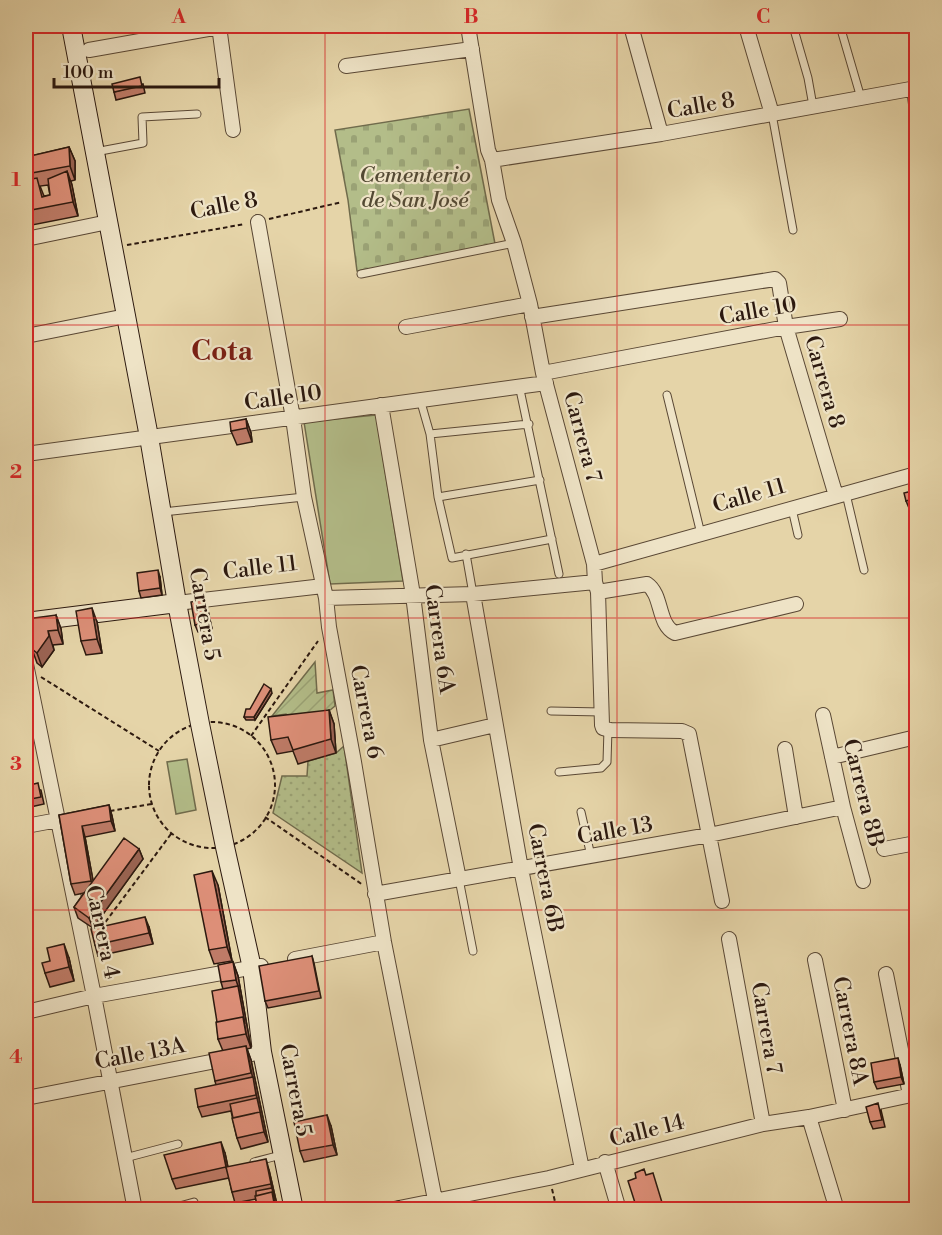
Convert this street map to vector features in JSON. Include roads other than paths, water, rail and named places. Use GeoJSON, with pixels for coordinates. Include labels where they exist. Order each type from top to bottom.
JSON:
{"type":"FeatureCollection","features":[{"type":"Feature","properties":{"kind":"main road","name":"Carrera 5"},"geometry":{"type":"LineString","coordinates":[[71,26],[163,512],[177,603],[225,847],[252,968],[262,1052],[294,1209]]}},
{"type":"Feature","properties":{"kind":"main road","name":"Calle 11"},"geometry":{"type":"LineString","coordinates":[[26,622],[177,603]]}},
{"type":"Feature","properties":{"kind":"street"},"geometry":{"type":"LineString","coordinates":[[220,26],[233,130]]}},
{"type":"Feature","properties":{"kind":"street"},"geometry":{"type":"LineString","coordinates":[[89,50],[225,26]]}},
{"type":"Feature","properties":{"kind":"street","name":"Carrera 7"},"geometry":{"type":"LineString","coordinates":[[468,26],[488,150],[499,200],[514,243],[545,378],[594,564],[602,712],[605,729]]}},
{"type":"Feature","properties":{"kind":"street"},"geometry":{"type":"LineString","coordinates":[[631,26],[661,134]]}},
{"type":"Feature","properties":{"kind":"street"},"geometry":{"type":"LineString","coordinates":[[746,26],[772,114]]}},
{"type":"Feature","properties":{"kind":"street"},"geometry":{"type":"LineString","coordinates":[[915,26],[916,33]]}},
{"type":"Feature","properties":{"kind":"street"},"geometry":{"type":"LineString","coordinates":[[346,66],[472,49]]}},
{"type":"Feature","properties":{"kind":"street"},"geometry":{"type":"LineString","coordinates":[[915,88],[916,104]]}},
{"type":"Feature","properties":{"kind":"street","name":"Calle 8"},"geometry":{"type":"LineString","coordinates":[[492,160],[661,134],[915,88]]}},
{"type":"Feature","properties":{"kind":"street"},"geometry":{"type":"LineString","coordinates":[[26,239],[108,222]]}},
{"type":"Feature","properties":{"kind":"street","name":"Carrera 6"},"geometry":{"type":"LineString","coordinates":[[258,222],[293,418],[304,497],[324,592],[328,627],[354,762],[375,894],[436,1204]]}},
{"type":"Feature","properties":{"kind":"street","name":"Carrera 8"},"geometry":{"type":"LineString","coordinates":[[531,310],[775,279],[779,283],[786,327],[841,495]]}},
{"type":"Feature","properties":{"kind":"street"},"geometry":{"type":"LineString","coordinates":[[406,327],[531,310]]}},
{"type":"Feature","properties":{"kind":"street"},"geometry":{"type":"LineString","coordinates":[[26,336],[126,316]]}},
{"type":"Feature","properties":{"kind":"street","name":"Calle 10"},"geometry":{"type":"LineString","coordinates":[[26,454],[519,385],[786,327],[840,319]]}},
{"type":"Feature","properties":{"kind":"street","name":"Carrera 6A"},"geometry":{"type":"LineString","coordinates":[[381,405],[413,595],[431,740],[459,879]]}},
{"type":"Feature","properties":{"kind":"street","name":"Calle 11"},"geometry":{"type":"LineString","coordinates":[[594,564],[916,474]]}},
{"type":"Feature","properties":{"kind":"street","name":"Calle 11"},"geometry":{"type":"LineString","coordinates":[[177,603],[324,592],[413,595],[473,594],[648,584],[654,591],[667,627],[675,633],[796,604]]}},
{"type":"Feature","properties":{"kind":"street","name":"Carrera 6B"},"geometry":{"type":"LineString","coordinates":[[473,594],[521,869],[582,1169]]}},
{"type":"Feature","properties":{"kind":"street","name":"Carrera 4"},"geometry":{"type":"LineString","coordinates":[[26,666],[135,1209]]}},
{"type":"Feature","properties":{"kind":"street","name":"Carrera 8B"},"geometry":{"type":"LineString","coordinates":[[823,715],[843,807],[863,881]]}},
{"type":"Feature","properties":{"kind":"street"},"geometry":{"type":"LineString","coordinates":[[431,740],[495,725]]}},
{"type":"Feature","properties":{"kind":"street"},"geometry":{"type":"LineString","coordinates":[[605,729],[682,731],[689,734],[722,901]]}},
{"type":"Feature","properties":{"kind":"street"},"geometry":{"type":"LineString","coordinates":[[832,757],[916,737]]}},
{"type":"Feature","properties":{"kind":"street"},"geometry":{"type":"LineString","coordinates":[[785,749],[796,818]]}},
{"type":"Feature","properties":{"kind":"street","name":"Calle 13"},"geometry":{"type":"LineString","coordinates":[[375,894],[709,835],[843,807]]}},
{"type":"Feature","properties":{"kind":"street"},"geometry":{"type":"LineString","coordinates":[[26,825],[58,820]]}},
{"type":"Feature","properties":{"kind":"street"},"geometry":{"type":"LineString","coordinates":[[884,849],[916,843]]}},
{"type":"Feature","properties":{"kind":"street","name":"Carrera 7"},"geometry":{"type":"LineString","coordinates":[[729,939],[763,1124]]}},
{"type":"Feature","properties":{"kind":"street"},"geometry":{"type":"LineString","coordinates":[[26,1011],[94,996],[384,942]]}},
{"type":"Feature","properties":{"kind":"street","name":"Carrera 8A"},"geometry":{"type":"LineString","coordinates":[[815,960],[845,1110]]}},
{"type":"Feature","properties":{"kind":"street"},"geometry":{"type":"LineString","coordinates":[[886,974],[913,1095]]}},
{"type":"Feature","properties":{"kind":"street","name":"Calle 13A"},"geometry":{"type":"LineString","coordinates":[[26,1098],[262,1052]]}},
{"type":"Feature","properties":{"kind":"street","name":"Calle 14"},"geometry":{"type":"LineString","coordinates":[[388,1209],[436,1204],[763,1124],[809,1117],[913,1095]]}},
{"type":"Feature","properties":{"kind":"street"},"geometry":{"type":"LineString","coordinates":[[809,1117],[837,1209]]}},
{"type":"Feature","properties":{"kind":"street"},"geometry":{"type":"LineString","coordinates":[[605,1162],[619,1209]]}},
{"type":"Feature","properties":{"kind":"lane"},"geometry":{"type":"LineString","coordinates":[[793,26],[808,78],[813,106]]}},
{"type":"Feature","properties":{"kind":"lane"},"geometry":{"type":"LineString","coordinates":[[840,26],[861,99]]}},
{"type":"Feature","properties":{"kind":"lane"},"geometry":{"type":"LineString","coordinates":[[95,152],[142,143],[142,117],[197,114]]}},
{"type":"Feature","properties":{"kind":"lane"},"geometry":{"type":"LineString","coordinates":[[772,114],[793,230]]}},
{"type":"Feature","properties":{"kind":"lane"},"geometry":{"type":"LineString","coordinates":[[361,274],[514,243]]}},
{"type":"Feature","properties":{"kind":"lane"},"geometry":{"type":"LineString","coordinates":[[519,385],[559,574]]}},
{"type":"Feature","properties":{"kind":"lane"},"geometry":{"type":"LineString","coordinates":[[668,395],[701,534]]}},
{"type":"Feature","properties":{"kind":"lane"},"geometry":{"type":"LineString","coordinates":[[423,399],[422,406],[430,434],[438,496],[452,558],[552,539]]}},
{"type":"Feature","properties":{"kind":"lane"},"geometry":{"type":"LineString","coordinates":[[430,434],[528,424]]}},
{"type":"Feature","properties":{"kind":"lane"},"geometry":{"type":"LineString","coordinates":[[438,496],[540,480]]}},
{"type":"Feature","properties":{"kind":"lane"},"geometry":{"type":"LineString","coordinates":[[841,495],[864,570]]}},
{"type":"Feature","properties":{"kind":"lane"},"geometry":{"type":"LineString","coordinates":[[163,512],[304,497]]}},
{"type":"Feature","properties":{"kind":"lane"},"geometry":{"type":"LineString","coordinates":[[792,509],[798,535]]}},
{"type":"Feature","properties":{"kind":"lane"},"geometry":{"type":"LineString","coordinates":[[466,554],[473,594]]}},
{"type":"Feature","properties":{"kind":"lane"},"geometry":{"type":"LineString","coordinates":[[551,711],[602,712]]}},
{"type":"Feature","properties":{"kind":"lane"},"geometry":{"type":"LineString","coordinates":[[559,772],[601,768],[607,762],[605,729]]}},
{"type":"Feature","properties":{"kind":"lane"},"geometry":{"type":"LineString","coordinates":[[581,812],[591,856]]}},
{"type":"Feature","properties":{"kind":"lane"},"geometry":{"type":"LineString","coordinates":[[459,879],[473,951]]}},
{"type":"Feature","properties":{"kind":"lane"},"geometry":{"type":"LineString","coordinates":[[125,1158],[178,1144]]}},
{"type":"Feature","properties":{"kind":"lane"},"geometry":{"type":"LineString","coordinates":[[249,1163],[284,1155]]}},
{"type":"Feature","properties":{"kind":"lane"},"geometry":{"type":"LineString","coordinates":[[165,1209],[194,1202]]}},
{"type":"Feature","properties":{"kind":"district","name":"Cota"},"geometry":{"type":"Point","coordinates":[222,351]}},
{"type":"Feature","properties":{"kind":"park label","name":"Cementerio de San José"},"geometry":{"type":"Point","coordinates":[415,188]}}]}
